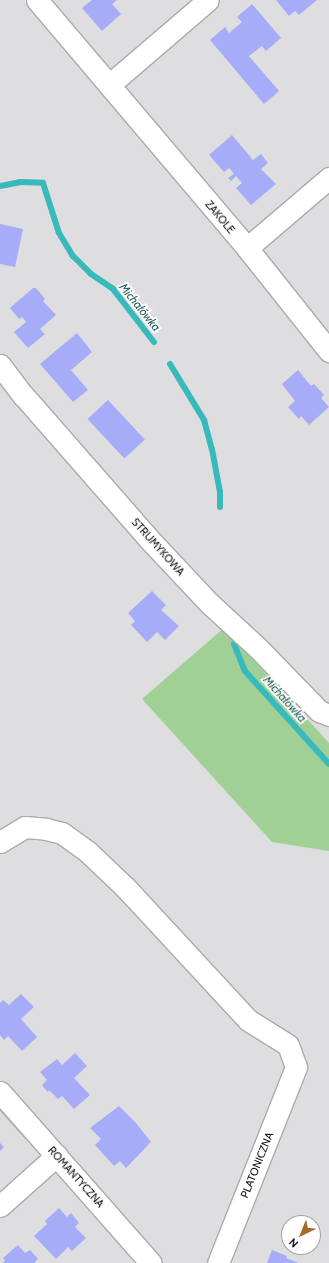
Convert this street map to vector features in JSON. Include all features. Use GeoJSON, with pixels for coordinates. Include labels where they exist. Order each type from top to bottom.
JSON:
{"type":"FeatureCollection","features":[{"type":"Feature","properties":{"kind":"street","name":"ZAKOLE"},"geometry":{"type":"LineString","coordinates":[[37,0],[247,248],[329,351]]}},
{"type":"Feature","properties":{"kind":"street"},"geometry":{"type":"LineString","coordinates":[[109,84],[208,0]]}},
{"type":"Feature","properties":{"kind":"street"},"geometry":{"type":"LineString","coordinates":[[247,248],[329,178]]}},
{"type":"Feature","properties":{"kind":"street","name":"STRUMYKOWA"},"geometry":{"type":"LineString","coordinates":[[0,366],[23,395],[148,538],[209,603],[257,647],[319,711],[329,715]]}},
{"type":"Feature","properties":{"kind":"street","name":"PLATONICZNA"},"geometry":{"type":"LineString","coordinates":[[0,842],[25,827],[46,829],[62,833],[88,852],[125,887],[248,1020],[288,1046],[296,1067],[218,1263]]}},
{"type":"Feature","properties":{"kind":"street","name":"ROMANTYCZNA"},"geometry":{"type":"LineString","coordinates":[[0,1092],[151,1263]]}},
{"type":"Feature","properties":{"kind":"street"},"geometry":{"type":"LineString","coordinates":[[0,1206],[57,1155]]}},
{"type":"Feature","properties":{"kind":"green space"},"geometry":{"type":"Polygon","coordinates":[[[224,628],[329,743],[329,851],[272,842],[142,699],[224,628]]]}},
{"type":"Feature","properties":{"kind":"green space"},"geometry":{"type":"Polygon","coordinates":[[[0,1103],[29,1135],[25,1139],[0,1111],[0,1103]]]}},
{"type":"Feature","properties":{"kind":"building"},"geometry":{"type":"Polygon","coordinates":[[[92,0],[117,0],[112,4],[121,14],[102,31],[82,8],[92,0]]]}},
{"type":"Feature","properties":{"kind":"building"},"geometry":{"type":"Polygon","coordinates":[[[276,0],[317,0],[299,15],[295,11],[289,16],[276,0]]]}},
{"type":"Feature","properties":{"kind":"building"},"geometry":{"type":"Polygon","coordinates":[[[252,4],[281,38],[266,51],[262,46],[249,56],[279,91],[264,104],[210,40],[225,27],[229,33],[242,22],[237,17],[252,4]]]}},
{"type":"Feature","properties":{"kind":"building"},"geometry":{"type":"Polygon","coordinates":[[[232,135],[253,160],[261,154],[268,163],[261,169],[276,184],[251,205],[236,188],[242,183],[236,176],[231,181],[228,178],[234,174],[229,168],[224,172],[209,155],[232,135]]]}},
{"type":"Feature","properties":{"kind":"building"},"geometry":{"type":"Polygon","coordinates":[[[0,224],[23,229],[15,267],[0,264],[0,224]]]}},
{"type":"Feature","properties":{"kind":"building"},"geometry":{"type":"Polygon","coordinates":[[[33,288],[36,288],[45,299],[43,301],[56,315],[40,329],[45,334],[28,348],[14,332],[26,322],[22,317],[19,319],[10,308],[33,288]]]}},
{"type":"Feature","properties":{"kind":"building"},"geometry":{"type":"Polygon","coordinates":[[[77,333],[92,352],[71,370],[88,390],[73,402],[40,364],[77,333]]]}},
{"type":"Feature","properties":{"kind":"building"},"geometry":{"type":"Polygon","coordinates":[[[298,370],[311,386],[314,384],[324,395],[321,398],[329,407],[309,425],[301,416],[299,419],[288,407],[295,401],[282,384],[298,370]]]}},
{"type":"Feature","properties":{"kind":"building"},"geometry":{"type":"Polygon","coordinates":[[[108,400],[145,439],[124,459],[88,419],[108,400]]]}},
{"type":"Feature","properties":{"kind":"building"},"geometry":{"type":"Polygon","coordinates":[[[152,591],[166,605],[161,610],[179,626],[165,640],[157,632],[147,642],[131,625],[135,621],[128,613],[152,591]]]}},
{"type":"Feature","properties":{"kind":"building"},"geometry":{"type":"Polygon","coordinates":[[[21,994],[34,1007],[21,1019],[37,1037],[22,1051],[8,1036],[4,1040],[0,1035],[0,1003],[3,1000],[9,1005],[21,994]]]}},
{"type":"Feature","properties":{"kind":"building"},"geometry":{"type":"Polygon","coordinates":[[[75,1053],[87,1066],[74,1078],[90,1095],[74,1109],[62,1096],[58,1099],[49,1090],[48,1092],[45,1089],[42,1085],[47,1080],[40,1072],[57,1059],[62,1065],[75,1053]]]}},
{"type":"Feature","properties":{"kind":"building"},"geometry":{"type":"Polygon","coordinates":[[[119,1106],[136,1123],[151,1142],[126,1168],[120,1161],[114,1166],[95,1145],[101,1139],[90,1128],[119,1106]]]}},
{"type":"Feature","properties":{"kind":"building"},"geometry":{"type":"Polygon","coordinates":[[[0,1143],[4,1147],[0,1151],[0,1143]]]}},
{"type":"Feature","properties":{"kind":"building"},"geometry":{"type":"Polygon","coordinates":[[[59,1208],[67,1217],[71,1213],[79,1223],[75,1227],[86,1238],[72,1251],[68,1247],[56,1259],[34,1236],[47,1224],[45,1221],[59,1208]]]}},
{"type":"Feature","properties":{"kind":"building"},"geometry":{"type":"Polygon","coordinates":[[[18,1245],[25,1253],[30,1250],[38,1259],[34,1263],[3,1263],[5,1261],[3,1258],[18,1245]]]}},
{"type":"Feature","properties":{"kind":"building"},"geometry":{"type":"Polygon","coordinates":[[[272,1250],[299,1263],[267,1263],[272,1250]]]}},
{"type":"Feature","properties":{"kind":"waterway","name":"Michałówka"},"geometry":{"type":"LineString","coordinates":[[0,186],[20,182],[43,183],[59,233],[73,256],[91,274],[113,289],[154,342]]}},
{"type":"Feature","properties":{"kind":"waterway","name":"Michałówka"},"geometry":{"type":"LineString","coordinates":[[170,364],[204,420],[212,449],[220,492],[220,507]]}},
{"type":"Feature","properties":{"kind":"waterway","name":"Michałówka"},"geometry":{"type":"LineString","coordinates":[[234,644],[245,671],[329,764]]}}]}
